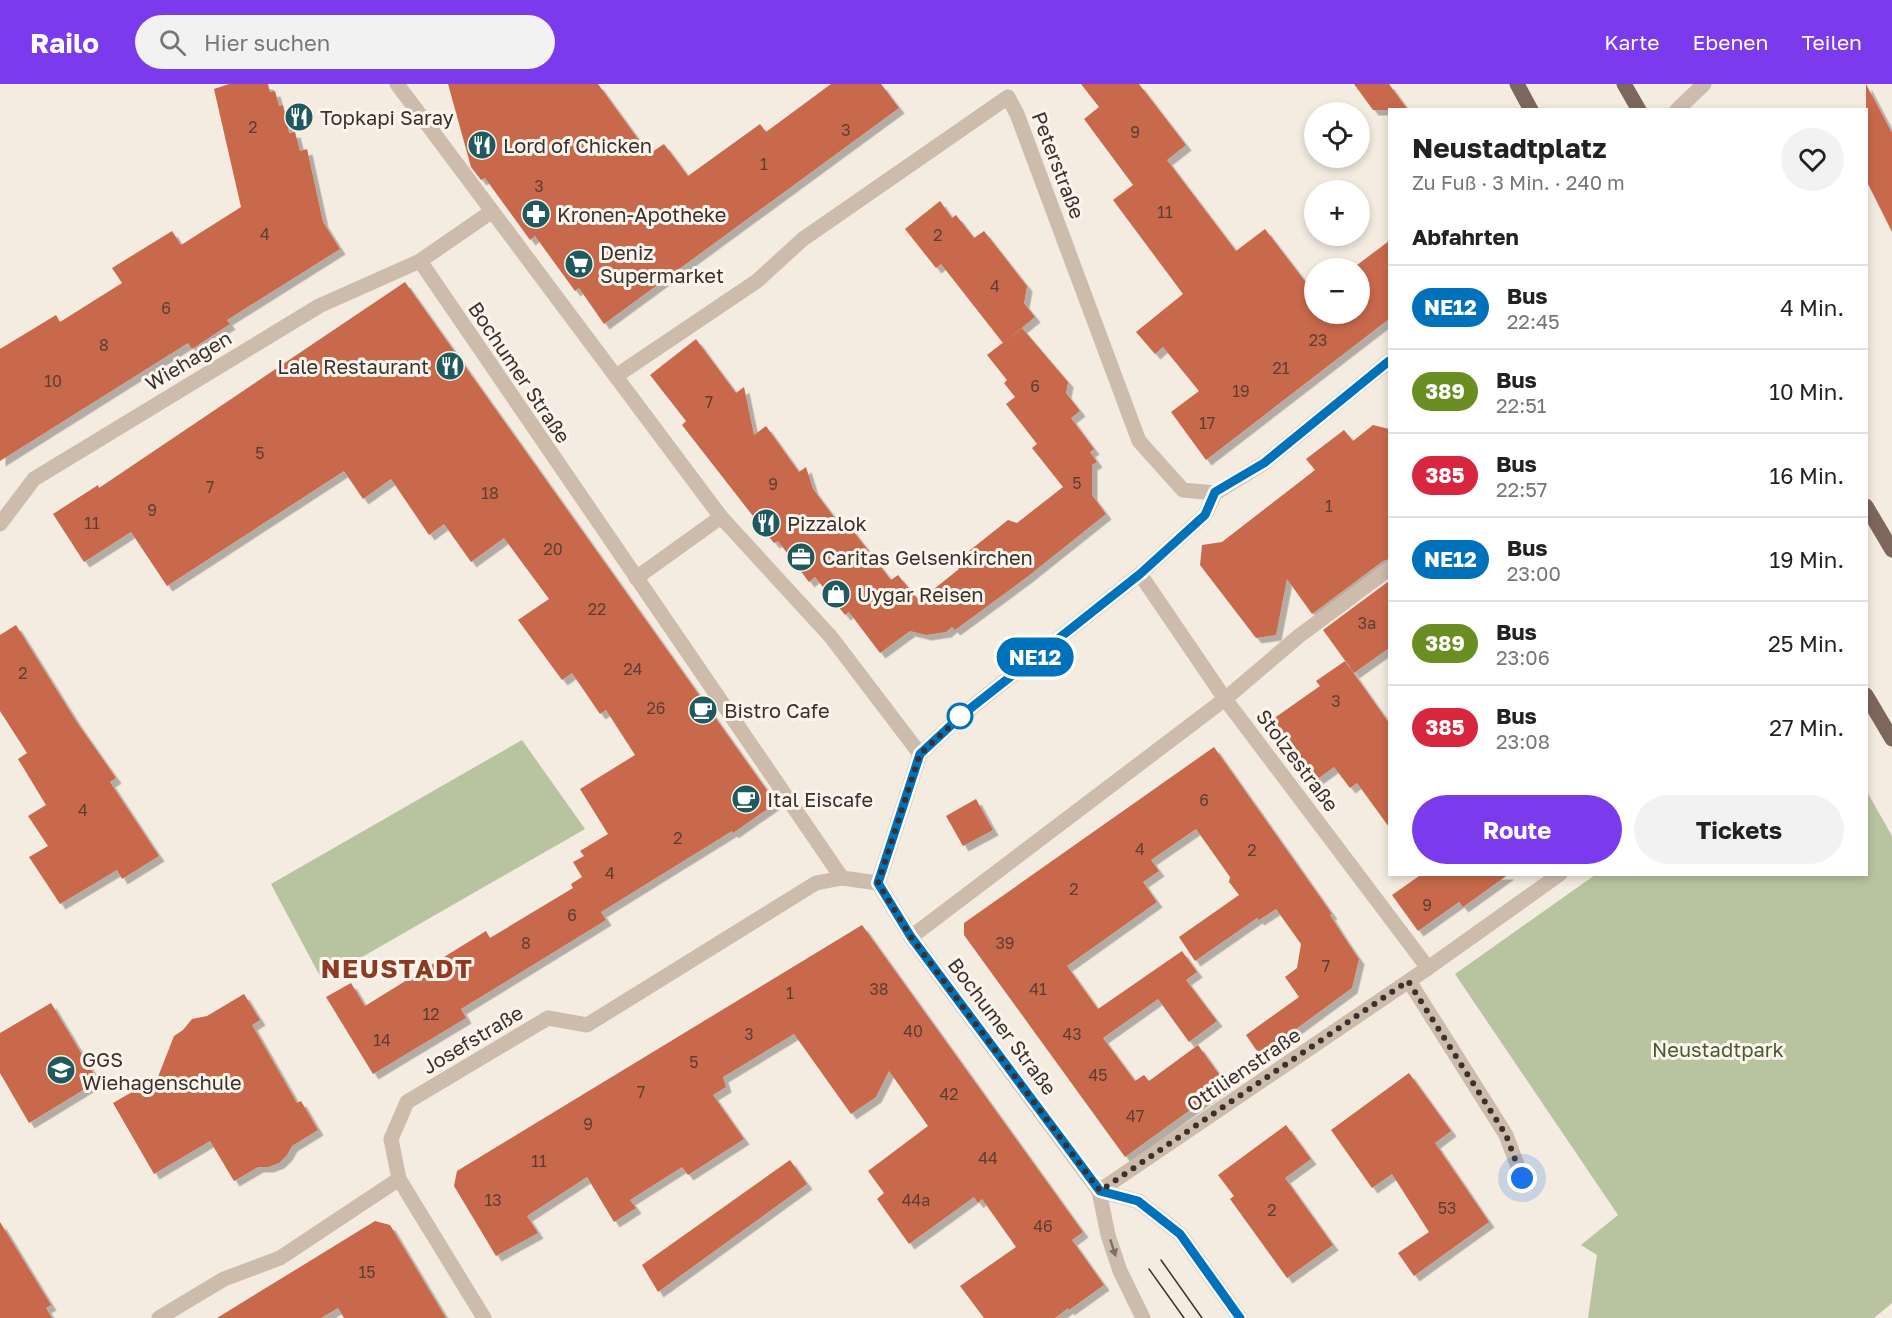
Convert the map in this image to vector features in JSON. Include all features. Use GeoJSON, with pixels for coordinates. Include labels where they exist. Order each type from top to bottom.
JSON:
{"type":"FeatureCollection","features":[{"type":"Feature","properties":{"kind":"main road"},"geometry":{"type":"LineString","coordinates":[[1517,84],[1530,108]]}},
{"type":"Feature","properties":{"kind":"main road"},"geometry":{"type":"LineString","coordinates":[[1624,84],[1638,108]]}},
{"type":"Feature","properties":{"kind":"main road"},"geometry":{"type":"LineString","coordinates":[[1868,509],[1892,550]]}},
{"type":"Feature","properties":{"kind":"main road"},"geometry":{"type":"LineString","coordinates":[[1868,698],[1892,739]]}},
{"type":"Feature","properties":{"kind":"street"},"geometry":{"type":"LineString","coordinates":[[397,84],[721,517],[831,637],[920,754]]}},
{"type":"Feature","properties":{"kind":"street"},"geometry":{"type":"LineString","coordinates":[[1679,108],[1704,84]]}},
{"type":"Feature","properties":{"kind":"street","name":"Peterstraße"},"geometry":{"type":"LineString","coordinates":[[616,376],[757,281],[803,239],[1008,97],[1017,114],[1139,441],[1183,490],[1215,492]]}},
{"type":"Feature","properties":{"kind":"street"},"geometry":{"type":"LineString","coordinates":[[420,261],[491,212]]}},
{"type":"Feature","properties":{"kind":"street","name":"Wiehagen"},"geometry":{"type":"LineString","coordinates":[[0,524],[33,479],[319,306],[420,261]]}},
{"type":"Feature","properties":{"kind":"street","name":"Bochumer Straße"},"geometry":{"type":"LineString","coordinates":[[420,261],[842,878]]}},
{"type":"Feature","properties":{"kind":"street"},"geometry":{"type":"LineString","coordinates":[[878,883],[920,754],[962,715],[1140,574],[1205,515],[1215,492],[1264,463],[1388,362]]}},
{"type":"Feature","properties":{"kind":"street"},"geometry":{"type":"LineString","coordinates":[[636,578],[721,517]]}},
{"type":"Feature","properties":{"kind":"street"},"geometry":{"type":"LineString","coordinates":[[911,937],[1225,699],[1299,636],[1388,570]]}},
{"type":"Feature","properties":{"kind":"street","name":"Stolzestraße"},"geometry":{"type":"LineString","coordinates":[[1140,574],[1225,699],[1428,968]]}},
{"type":"Feature","properties":{"kind":"street","name":"Ottilienstraße"},"geometry":{"type":"LineString","coordinates":[[1100,1191],[1428,968],[1557,876]]}},
{"type":"Feature","properties":{"kind":"street","name":"Josefstraße"},"geometry":{"type":"LineString","coordinates":[[399,1179],[391,1139],[407,1102],[548,1018],[587,1025],[816,883],[842,878],[878,883]]}},
{"type":"Feature","properties":{"kind":"street","name":"Bochumer Straße"},"geometry":{"type":"LineString","coordinates":[[878,883],[911,937],[1100,1191],[1108,1235],[1120,1271],[1143,1318]]}},
{"type":"Feature","properties":{"kind":"street"},"geometry":{"type":"LineString","coordinates":[[1408,981],[1506,1135],[1522,1178]]}},
{"type":"Feature","properties":{"kind":"street"},"geometry":{"type":"LineString","coordinates":[[159,1318],[224,1278],[280,1257],[399,1179],[484,1318]]}},
{"type":"Feature","properties":{"kind":"street"},"geometry":{"type":"LineString","coordinates":[[1100,1191],[1138,1201],[1180,1234],[1240,1318]]}},
{"type":"Feature","properties":{"kind":"green space"},"geometry":{"type":"Polygon","coordinates":[[[522,740],[585,829],[322,980],[271,884],[522,740]]]}},
{"type":"Feature","properties":{"kind":"green space","name":"Neustadtpark"},"geometry":{"type":"Polygon","coordinates":[[[1868,794],[1892,836],[1892,1303],[1874,1318],[1588,1318],[1597,1255],[1581,1245],[1618,1215],[1455,974],[1594,876],[1868,876],[1868,794]]]}},
{"type":"Feature","properties":{"kind":"building"},"geometry":{"type":"Polygon","coordinates":[[[229,84],[268,84],[270,92],[275,91],[279,106],[283,105],[289,133],[295,132],[300,151],[307,149],[323,222],[340,249],[227,320],[230,324],[192,349],[188,343],[0,461],[0,349],[56,315],[60,322],[122,283],[112,268],[172,231],[181,245],[241,207],[214,89],[229,84]]]}},
{"type":"Feature","properties":{"kind":"building"},"geometry":{"type":"Polygon","coordinates":[[[448,84],[598,84],[649,154],[664,144],[688,176],[760,124],[766,132],[831,84],[881,84],[899,108],[604,324],[579,288],[575,291],[535,236],[530,240],[485,178],[481,180],[471,167],[448,84]]]}},
{"type":"Feature","properties":{"kind":"building"},"geometry":{"type":"Polygon","coordinates":[[[1081,84],[1139,84],[1186,145],[1167,160],[1236,251],[1265,229],[1304,280],[1304,324],[1370,324],[1370,258],[1366,258],[1388,242],[1388,320],[1206,460],[1171,412],[1199,391],[1163,347],[1155,354],[1136,332],[1183,294],[1113,200],[1133,185],[1084,119],[1099,107],[1081,84]]]}},
{"type":"Feature","properties":{"kind":"building"},"geometry":{"type":"Polygon","coordinates":[[[1354,84],[1389,84],[1407,108],[1388,108],[1388,110],[1373,110],[1370,102],[1367,102],[1354,84]]]}},
{"type":"Feature","properties":{"kind":"building"},"geometry":{"type":"Polygon","coordinates":[[[1866,84],[1892,133],[1892,232],[1868,184],[1868,108],[1866,108],[1866,84]]]}},
{"type":"Feature","properties":{"kind":"building"},"geometry":{"type":"Polygon","coordinates":[[[940,201],[952,218],[956,215],[974,238],[984,231],[1027,286],[1024,303],[1035,317],[1003,343],[941,264],[936,268],[905,229],[940,201]]]}},
{"type":"Feature","properties":{"kind":"building"},"geometry":{"type":"Polygon","coordinates":[[[405,282],[776,803],[733,833],[732,831],[601,912],[606,920],[461,1009],[466,1018],[373,1074],[326,997],[351,983],[365,1006],[486,931],[490,938],[573,888],[571,884],[582,877],[573,862],[584,856],[580,851],[608,834],[580,789],[635,755],[606,710],[600,714],[572,673],[562,680],[518,620],[549,599],[504,538],[471,562],[444,524],[429,535],[391,479],[363,499],[344,471],[167,586],[131,532],[84,562],[53,514],[98,485],[99,488],[405,282]]]}},
{"type":"Feature","properties":{"kind":"building"},"geometry":{"type":"Polygon","coordinates":[[[1022,328],[1068,382],[1066,393],[1080,411],[1071,418],[1094,449],[1090,452],[1097,462],[1092,465],[1092,495],[1106,514],[1027,577],[955,630],[952,627],[946,632],[926,635],[910,631],[880,653],[849,612],[845,615],[815,577],[809,582],[778,541],[774,543],[682,425],[686,421],[650,375],[696,339],[736,393],[744,387],[754,435],[766,426],[799,472],[806,467],[813,489],[837,521],[847,523],[891,580],[898,575],[919,601],[959,569],[954,563],[1008,520],[1017,523],[1063,487],[1032,448],[1037,444],[1006,404],[1015,397],[1004,383],[1007,380],[987,355],[1022,328]]]}},
{"type":"Feature","properties":{"kind":"building"},"geometry":{"type":"Polygon","coordinates":[[[1373,425],[1388,429],[1388,559],[1312,614],[1287,579],[1276,635],[1256,638],[1200,565],[1202,545],[1222,542],[1315,470],[1306,459],[1344,430],[1353,441],[1373,425]]]}},
{"type":"Feature","properties":{"kind":"building"},"geometry":{"type":"Polygon","coordinates":[[[1388,582],[1388,649],[1354,673],[1323,630],[1388,582]]]}},
{"type":"Feature","properties":{"kind":"building"},"geometry":{"type":"Polygon","coordinates":[[[16,625],[76,721],[116,778],[110,782],[159,856],[122,879],[117,870],[60,904],[29,857],[48,846],[28,816],[46,805],[18,759],[27,753],[0,711],[0,635],[16,625]]]}},
{"type":"Feature","properties":{"kind":"building"},"geometry":{"type":"Polygon","coordinates":[[[1345,661],[1388,722],[1388,826],[1357,783],[1350,788],[1334,767],[1316,780],[1273,719],[1320,686],[1316,681],[1345,661]]]}},
{"type":"Feature","properties":{"kind":"building"},"geometry":{"type":"Polygon","coordinates":[[[1214,747],[1332,914],[1330,915],[1359,959],[1352,988],[1296,1029],[1297,1031],[1275,1048],[1273,1045],[1259,1054],[1246,1035],[1299,997],[1285,977],[1297,968],[1301,944],[1276,909],[1259,920],[1257,918],[1195,961],[1179,937],[1239,895],[1229,882],[1230,877],[1196,829],[1151,860],[1159,871],[1143,882],[1157,902],[1067,966],[1098,1009],[1182,951],[1197,972],[1186,980],[1217,1021],[1189,1042],[1158,999],[1103,1038],[1135,1081],[1144,1075],[1149,1081],[1198,1045],[1226,1084],[1125,1157],[964,935],[964,923],[1214,747]]]}},
{"type":"Feature","properties":{"kind":"building"},"geometry":{"type":"Polygon","coordinates":[[[976,799],[993,830],[963,846],[946,816],[976,799]]]}},
{"type":"Feature","properties":{"kind":"building"},"geometry":{"type":"Polygon","coordinates":[[[1419,876],[1506,876],[1463,907],[1459,902],[1418,931],[1392,895],[1419,876]]]}},
{"type":"Feature","properties":{"kind":"building"},"geometry":{"type":"Polygon","coordinates":[[[862,925],[1083,1232],[1072,1240],[1104,1285],[1055,1318],[984,1318],[960,1286],[1016,1247],[982,1199],[978,1203],[974,1197],[909,1244],[877,1199],[884,1193],[868,1171],[928,1126],[889,1071],[876,1097],[851,1114],[794,1034],[723,1077],[726,1087],[713,1095],[744,1139],[688,1175],[682,1167],[630,1200],[636,1208],[614,1222],[587,1177],[527,1216],[538,1233],[496,1256],[454,1186],[457,1171],[862,925]]]}},
{"type":"Feature","properties":{"kind":"building"},"geometry":{"type":"Polygon","coordinates":[[[244,994],[260,1020],[252,1025],[297,1103],[301,1101],[318,1130],[292,1146],[279,1163],[268,1167],[258,1167],[234,1181],[210,1141],[154,1174],[113,1103],[158,1077],[174,1036],[183,1030],[192,1019],[207,1016],[244,994]]]}},
{"type":"Feature","properties":{"kind":"building"},"geometry":{"type":"Polygon","coordinates":[[[51,1003],[98,1081],[29,1123],[0,1073],[0,1033],[51,1003]]]}},
{"type":"Feature","properties":{"kind":"building"},"geometry":{"type":"Polygon","coordinates":[[[1409,1073],[1451,1131],[1435,1143],[1489,1222],[1414,1276],[1398,1253],[1429,1232],[1392,1174],[1372,1188],[1331,1130],[1409,1073]]]}},
{"type":"Feature","properties":{"kind":"building"},"geometry":{"type":"Polygon","coordinates":[[[1286,1125],[1311,1159],[1285,1178],[1333,1245],[1287,1278],[1230,1199],[1234,1196],[1218,1175],[1286,1125]]]}},
{"type":"Feature","properties":{"kind":"building"},"geometry":{"type":"Polygon","coordinates":[[[790,1160],[807,1184],[658,1292],[642,1265],[790,1160]]]}},
{"type":"Feature","properties":{"kind":"building"},"geometry":{"type":"Polygon","coordinates":[[[375,1221],[390,1225],[446,1318],[344,1318],[338,1308],[321,1318],[217,1318],[375,1221]]]}},
{"type":"Feature","properties":{"kind":"building"},"geometry":{"type":"Polygon","coordinates":[[[0,1222],[51,1305],[46,1308],[52,1318],[0,1318],[0,1222]]]}},
{"type":"Feature","properties":{"kind":"tram line"},"geometry":{"type":"LineString","coordinates":[[1161,1260],[1202,1318]]}},
{"type":"Feature","properties":{"kind":"tram line"},"geometry":{"type":"LineString","coordinates":[[1149,1269],[1184,1318]]}},
{"type":"Feature","properties":{"kind":"bus line","name":"NE12"},"geometry":{"type":"LineString","coordinates":[[1240,1318],[1180,1234],[1138,1201],[1100,1191],[911,937],[878,883],[920,754],[962,715],[1140,574],[1205,515],[1215,492],[1264,463],[1388,362]]}},
{"type":"Feature","properties":{"kind":"place","name":"Topkapi Saray"},"geometry":{"type":"Point","coordinates":[299,117]}},
{"type":"Feature","properties":{"kind":"place","name":"Lord of Chicken"},"geometry":{"type":"Point","coordinates":[482,145]}},
{"type":"Feature","properties":{"kind":"place","name":"Kronen-Apotheke"},"geometry":{"type":"Point","coordinates":[536,214]}},
{"type":"Feature","properties":{"kind":"place","name":"Deniz Supermarket"},"geometry":{"type":"Point","coordinates":[579,264]}},
{"type":"Feature","properties":{"kind":"place","name":"Lale Restaurant"},"geometry":{"type":"Point","coordinates":[450,366]}},
{"type":"Feature","properties":{"kind":"place","name":"Pizzalok"},"geometry":{"type":"Point","coordinates":[766,523]}},
{"type":"Feature","properties":{"kind":"place","name":"Caritas Gelsenkirchen"},"geometry":{"type":"Point","coordinates":[801,557]}},
{"type":"Feature","properties":{"kind":"place","name":"Uygar Reisen"},"geometry":{"type":"Point","coordinates":[836,594]}},
{"type":"Feature","properties":{"kind":"place","name":"Bistro Cafe"},"geometry":{"type":"Point","coordinates":[703,710]}},
{"type":"Feature","properties":{"kind":"place","name":"Ital Eiscafe"},"geometry":{"type":"Point","coordinates":[746,799]}},
{"type":"Feature","properties":{"kind":"place","name":"GGS Wiehagenschule"},"geometry":{"type":"Point","coordinates":[61,1070]}},
{"type":"Feature","properties":{"kind":"district","name":"NEUSTADT"},"geometry":{"type":"Point","coordinates":[397,968]}},
{"type":"Feature","properties":{"kind":"route"},"geometry":{"type":"LineString","coordinates":[[960,716],[962,715],[920,754],[878,883],[911,937],[1100,1191],[1408,981],[1506,1135],[1522,1178]]}}]}
